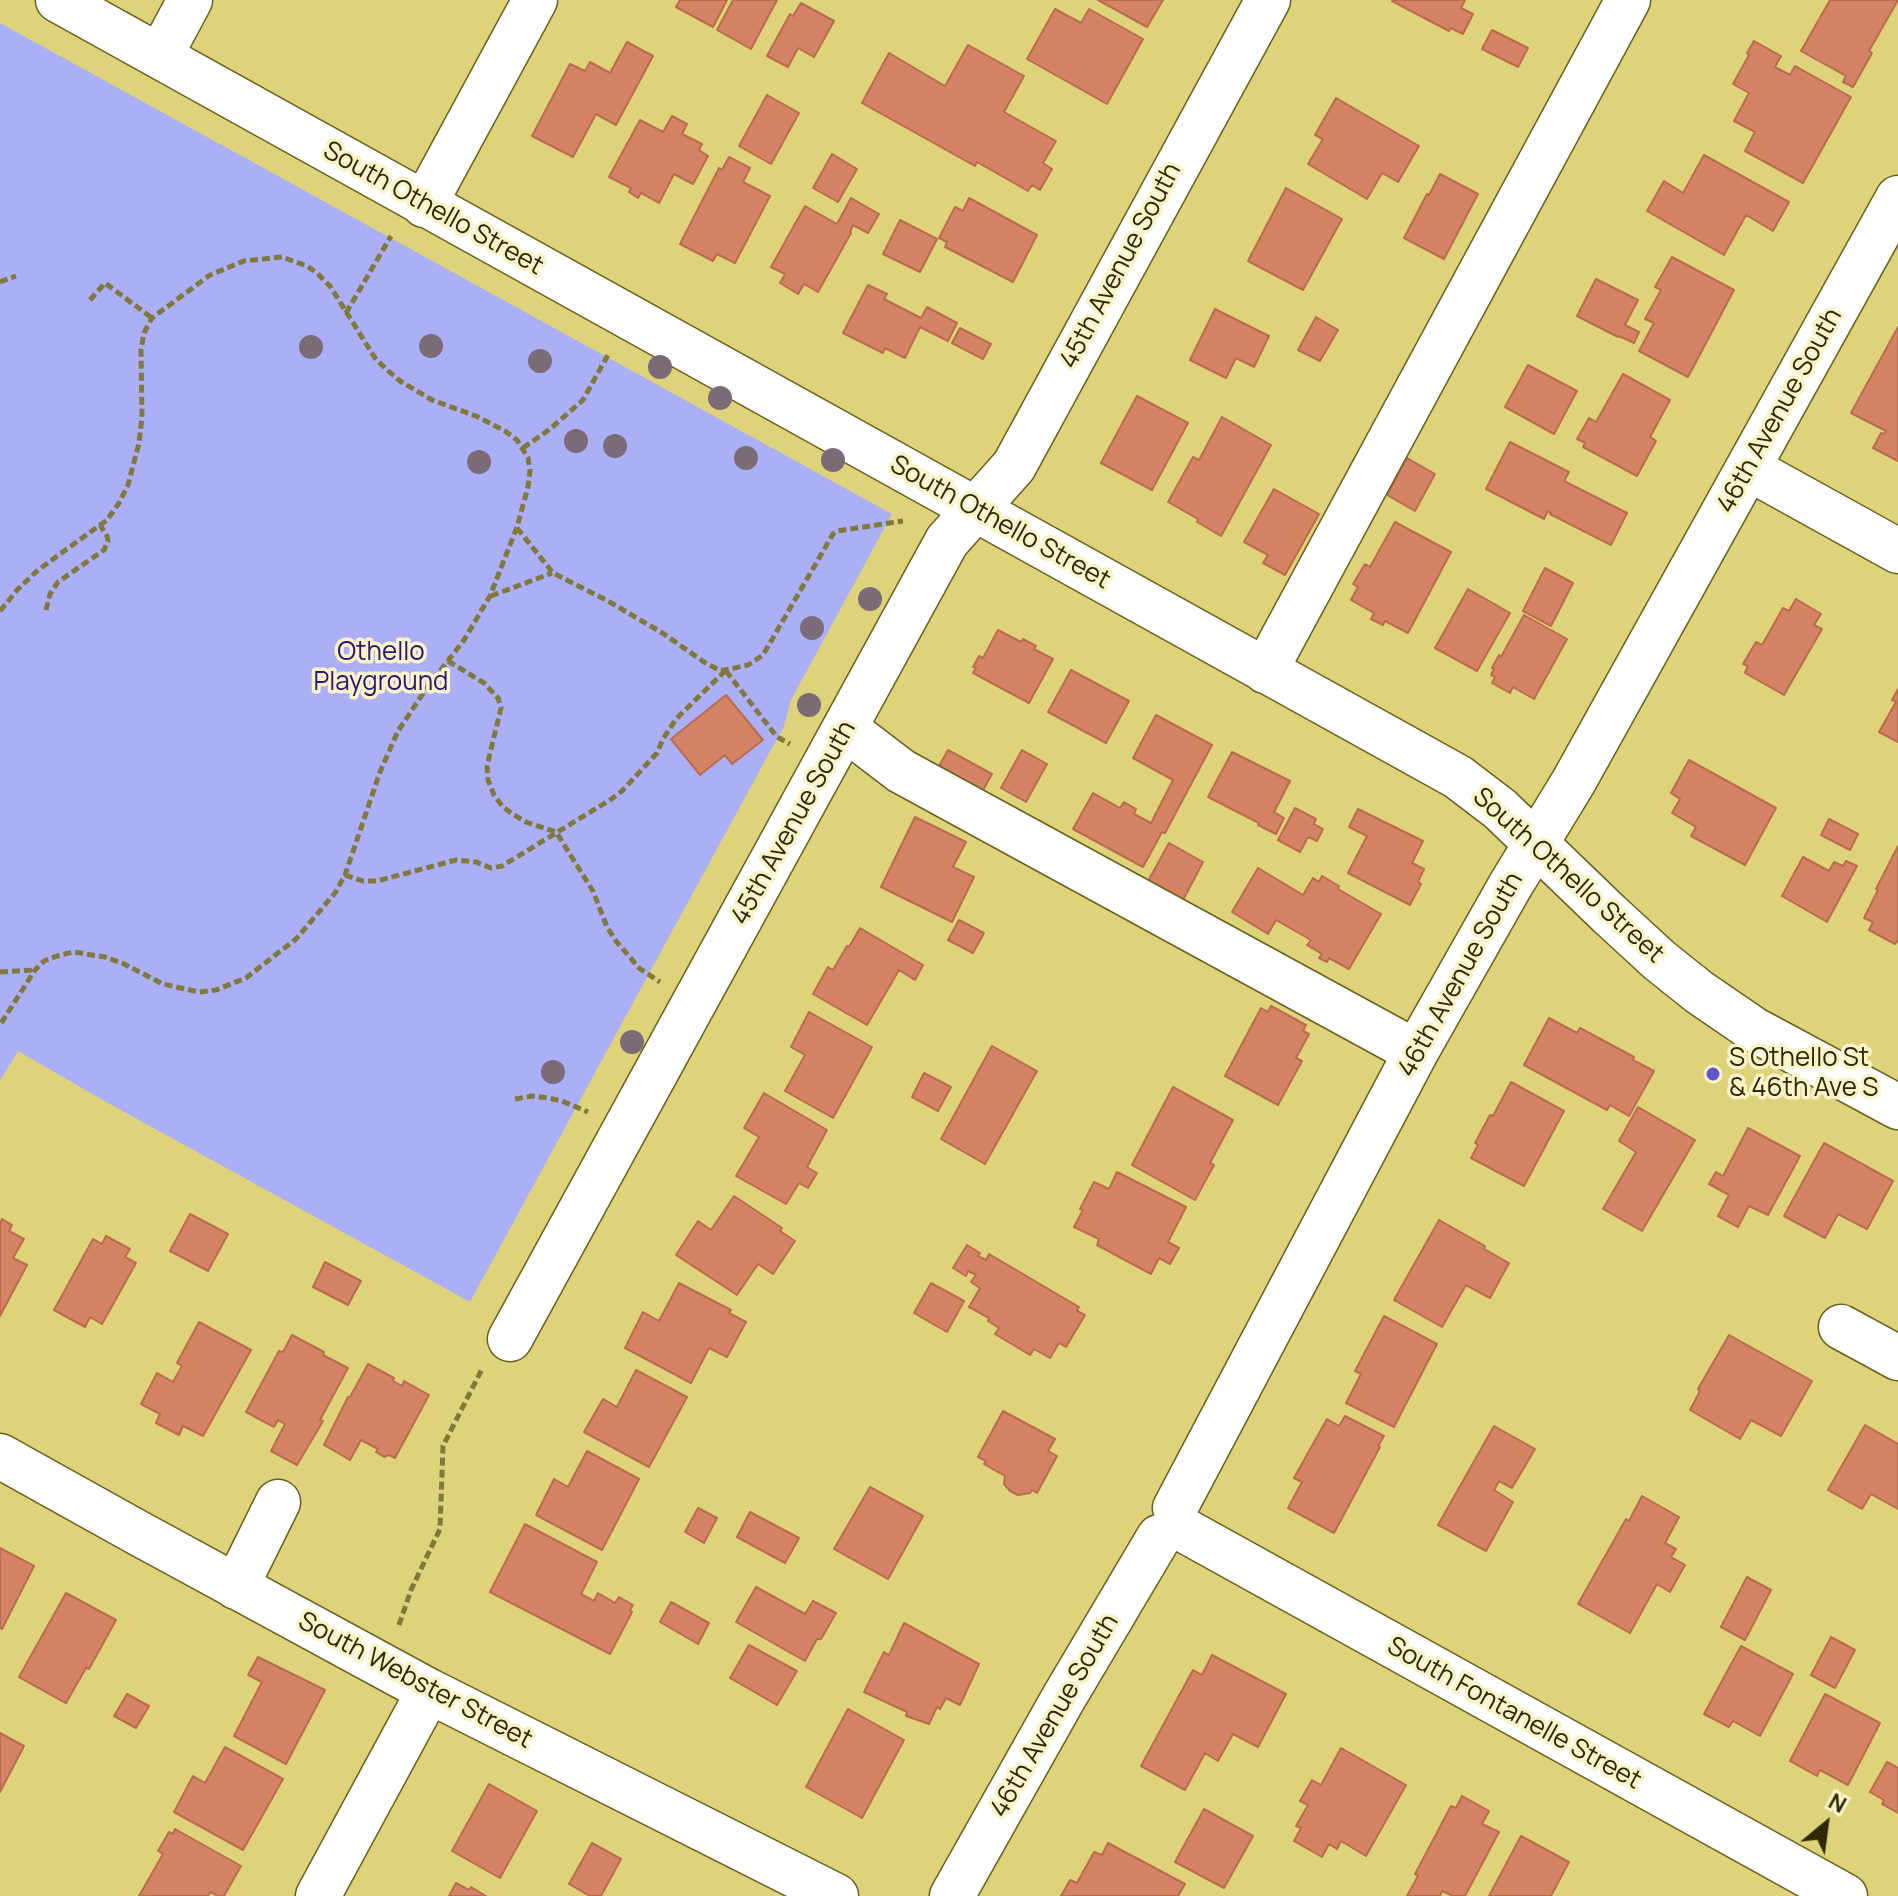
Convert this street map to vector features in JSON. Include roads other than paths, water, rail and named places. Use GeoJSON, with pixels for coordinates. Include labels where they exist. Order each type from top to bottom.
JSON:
{"type":"FeatureCollection","features":[{"type":"Feature","properties":{"kind":"street","name":"South Othello Street"},"geometry":{"type":"LineString","coordinates":[[58,0],[1458,777],[1500,809],[1659,960],[1699,992],[1753,1029],[1898,1107]]}},
{"type":"Feature","properties":{"kind":"street"},"geometry":{"type":"LineString","coordinates":[[160,56],[190,0]]}},
{"type":"Feature","properties":{"kind":"street"},"geometry":{"type":"LineString","coordinates":[[424,205],[535,0]]}},
{"type":"Feature","properties":{"kind":"street","name":"45th Avenue South"},"geometry":{"type":"LineString","coordinates":[[510,1339],[947,541],[1014,466],[1268,0]]}},
{"type":"Feature","properties":{"kind":"street"},"geometry":{"type":"LineString","coordinates":[[1265,671],[1628,0]]}},
{"type":"Feature","properties":{"kind":"street","name":"46th Avenue South"},"geometry":{"type":"LineString","coordinates":[[952,1896],[1071,1686],[1173,1525],[1416,1052],[1574,781],[1898,198]]}},
{"type":"Feature","properties":{"kind":"street"},"geometry":{"type":"LineString","coordinates":[[1748,468],[1898,551]]}},
{"type":"Feature","properties":{"kind":"street"},"geometry":{"type":"LineString","coordinates":[[836,746],[901,771],[1416,1052]]}},
{"type":"Feature","properties":{"kind":"street"},"geometry":{"type":"LineString","coordinates":[[1841,1327],[1898,1358]]}},
{"type":"Feature","properties":{"kind":"street","name":"South Webster Street"},"geometry":{"type":"LineString","coordinates":[[0,1456],[412,1681],[836,1896]]}},
{"type":"Feature","properties":{"kind":"street"},"geometry":{"type":"LineString","coordinates":[[236,1587],[278,1502]]}},
{"type":"Feature","properties":{"kind":"street","name":"South Fontanelle Street"},"geometry":{"type":"LineString","coordinates":[[1173,1525],[1845,1896]]}},
{"type":"Feature","properties":{"kind":"street"},"geometry":{"type":"LineString","coordinates":[[318,1896],[412,1681]]}},
{"type":"Feature","properties":{"kind":"place","name":"S Othello St & 46th Ave S"},"geometry":{"type":"Point","coordinates":[1713,1074]}},
{"type":"Feature","properties":{"kind":"park label","name":"Othello Playground"},"geometry":{"type":"Point","coordinates":[381,668]}}]}
